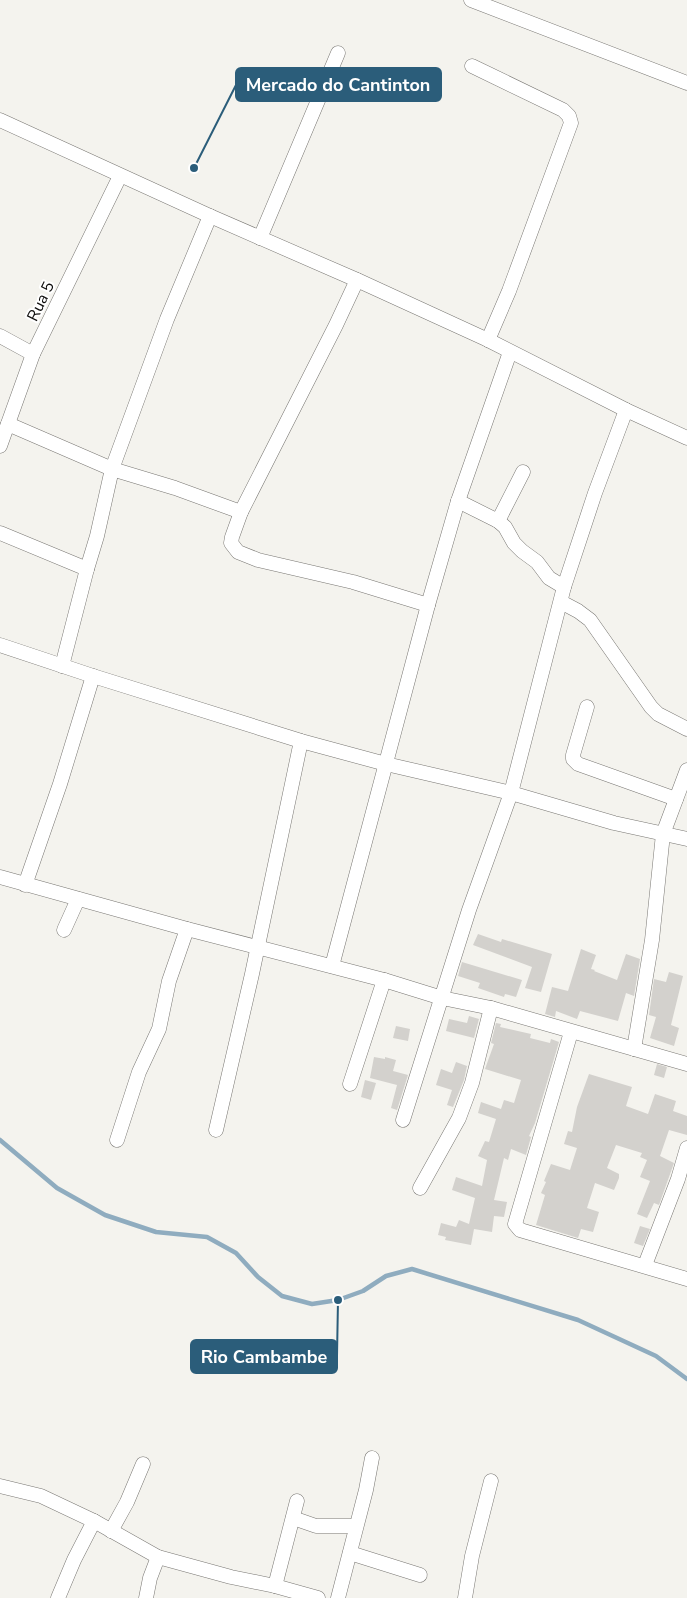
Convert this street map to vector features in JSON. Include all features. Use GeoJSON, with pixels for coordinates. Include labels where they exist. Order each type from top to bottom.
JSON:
{"type":"FeatureCollection","features":[{"type":"Feature","properties":{"kind":"street"},"geometry":{"type":"LineString","coordinates":[[471,0],[687,83]]}},
{"type":"Feature","properties":{"kind":"street"},"geometry":{"type":"LineString","coordinates":[[260,238],[338,53]]}},
{"type":"Feature","properties":{"kind":"street"},"geometry":{"type":"LineString","coordinates":[[472,66],[563,110],[569,116],[571,123],[509,292],[488,340]]}},
{"type":"Feature","properties":{"kind":"street"},"geometry":{"type":"LineString","coordinates":[[0,120],[120,176],[488,340],[626,410],[687,438]]}},
{"type":"Feature","properties":{"kind":"street","name":"Rua 5"},"geometry":{"type":"LineString","coordinates":[[0,443],[33,354],[120,176]]}},
{"type":"Feature","properties":{"kind":"street"},"geometry":{"type":"LineString","coordinates":[[62,666],[87,569],[98,536],[112,469],[167,319],[210,216]]}},
{"type":"Feature","properties":{"kind":"street"},"geometry":{"type":"LineString","coordinates":[[357,280],[241,512],[231,543],[238,552],[258,560],[353,582],[428,605]]}},
{"type":"Feature","properties":{"kind":"street"},"geometry":{"type":"LineString","coordinates":[[0,336],[33,354]]}},
{"type":"Feature","properties":{"kind":"street"},"geometry":{"type":"LineString","coordinates":[[332,966],[428,605],[458,501],[510,352]]}},
{"type":"Feature","properties":{"kind":"street"},"geometry":{"type":"LineString","coordinates":[[403,1120],[472,902],[511,793],[564,587],[594,494],[626,410]]}},
{"type":"Feature","properties":{"kind":"street"},"geometry":{"type":"LineString","coordinates":[[8,424],[112,469],[175,488],[241,512]]}},
{"type":"Feature","properties":{"kind":"street"},"geometry":{"type":"LineString","coordinates":[[498,520],[523,472]]}},
{"type":"Feature","properties":{"kind":"street"},"geometry":{"type":"LineString","coordinates":[[458,501],[498,520],[505,527],[514,543],[536,562],[549,578],[564,587]]}},
{"type":"Feature","properties":{"kind":"street"},"geometry":{"type":"LineString","coordinates":[[0,533],[87,569]]}},
{"type":"Feature","properties":{"kind":"street"},"geometry":{"type":"LineString","coordinates":[[561,602],[590,620],[650,707],[658,714],[687,729]]}},
{"type":"Feature","properties":{"kind":"street"},"geometry":{"type":"LineString","coordinates":[[0,645],[93,676],[301,740],[386,764],[511,793],[614,823],[687,840]]}},
{"type":"Feature","properties":{"kind":"street"},"geometry":{"type":"LineString","coordinates":[[25,884],[60,784],[93,676]]}},
{"type":"Feature","properties":{"kind":"street"},"geometry":{"type":"LineString","coordinates":[[587,708],[573,759],[578,764],[676,799]]}},
{"type":"Feature","properties":{"kind":"street"},"geometry":{"type":"LineString","coordinates":[[216,1130],[252,974],[301,740]]}},
{"type":"Feature","properties":{"kind":"street"},"geometry":{"type":"LineString","coordinates":[[634,1049],[652,940],[663,834],[687,770]]}},
{"type":"Feature","properties":{"kind":"street"},"geometry":{"type":"LineString","coordinates":[[0,878],[384,980],[442,998],[492,1008],[687,1064]]}},
{"type":"Feature","properties":{"kind":"street"},"geometry":{"type":"LineString","coordinates":[[64,930],[78,899]]}},
{"type":"Feature","properties":{"kind":"street"},"geometry":{"type":"LineString","coordinates":[[117,1140],[140,1072],[157,1034],[169,981],[187,929]]}},
{"type":"Feature","properties":{"kind":"street"},"geometry":{"type":"LineString","coordinates":[[350,1084],[384,980]]}},
{"type":"Feature","properties":{"kind":"street"},"geometry":{"type":"LineString","coordinates":[[420,1188],[459,1118],[472,1083],[492,1008]]}},
{"type":"Feature","properties":{"kind":"street"},"geometry":{"type":"LineString","coordinates":[[571,1032],[515,1224],[520,1230],[645,1265],[687,1279]]}},
{"type":"Feature","properties":{"kind":"street"},"geometry":{"type":"LineString","coordinates":[[645,1265],[678,1179],[687,1148]]}},
{"type":"Feature","properties":{"kind":"street"},"geometry":{"type":"LineString","coordinates":[[338,1598],[366,1490],[372,1458]]}},
{"type":"Feature","properties":{"kind":"street"},"geometry":{"type":"LineString","coordinates":[[111,1531],[127,1502],[143,1464]]}},
{"type":"Feature","properties":{"kind":"street"},"geometry":{"type":"LineString","coordinates":[[465,1598],[472,1556],[491,1481]]}},
{"type":"Feature","properties":{"kind":"street"},"geometry":{"type":"LineString","coordinates":[[0,1486],[42,1496],[94,1521],[158,1557],[318,1598]]}},
{"type":"Feature","properties":{"kind":"street"},"geometry":{"type":"LineString","coordinates":[[275,1586],[297,1502]]}},
{"type":"Feature","properties":{"kind":"street"},"geometry":{"type":"LineString","coordinates":[[293,1518],[316,1526],[356,1526]]}},
{"type":"Feature","properties":{"kind":"street"},"geometry":{"type":"LineString","coordinates":[[58,1598],[74,1560],[94,1521]]}},
{"type":"Feature","properties":{"kind":"street"},"geometry":{"type":"LineString","coordinates":[[350,1553],[420,1575]]}},
{"type":"Feature","properties":{"kind":"street"},"geometry":{"type":"LineString","coordinates":[[146,1598],[150,1578],[158,1557]]}},
{"type":"Feature","properties":{"kind":"building"},"geometry":{"type":"Polygon","coordinates":[[[478,934],[501,942],[502,939],[552,954],[541,992],[525,988],[532,967],[473,945],[478,934]]]}},
{"type":"Feature","properties":{"kind":"building"},"geometry":{"type":"Polygon","coordinates":[[[581,949],[596,955],[591,969],[617,980],[626,954],[640,959],[634,996],[626,993],[618,1021],[580,1011],[577,1019],[556,1011],[555,1017],[545,1014],[552,987],[568,991],[581,949]]]}},
{"type":"Feature","properties":{"kind":"building"},"geometry":{"type":"Polygon","coordinates":[[[462,962],[522,980],[516,997],[505,994],[504,997],[478,988],[480,983],[458,976],[462,962]]]}},
{"type":"Feature","properties":{"kind":"building"},"geometry":{"type":"Polygon","coordinates":[[[669,972],[683,976],[671,1025],[679,1028],[674,1046],[650,1038],[656,1017],[649,1015],[654,979],[666,982],[669,972]]]}},
{"type":"Feature","properties":{"kind":"building"},"geometry":{"type":"Polygon","coordinates":[[[469,1016],[479,1019],[474,1038],[446,1031],[449,1019],[467,1023],[469,1016]]]}},
{"type":"Feature","properties":{"kind":"building"},"geometry":{"type":"Polygon","coordinates":[[[496,1023],[501,1024],[500,1027],[531,1034],[530,1038],[550,1043],[551,1039],[559,1042],[535,1123],[529,1136],[531,1137],[526,1155],[511,1149],[508,1160],[504,1158],[494,1200],[507,1202],[504,1217],[494,1216],[492,1232],[474,1229],[471,1245],[445,1240],[446,1237],[438,1235],[441,1223],[456,1227],[459,1220],[469,1224],[475,1198],[452,1190],[456,1177],[482,1186],[487,1160],[478,1156],[485,1141],[489,1142],[496,1119],[478,1113],[481,1102],[501,1109],[504,1100],[514,1103],[521,1080],[485,1069],[494,1044],[491,1043],[496,1023]]]}},
{"type":"Feature","properties":{"kind":"building"},"geometry":{"type":"Polygon","coordinates":[[[396,1026],[410,1029],[408,1041],[393,1038],[396,1026]]]}},
{"type":"Feature","properties":{"kind":"building"},"geometry":{"type":"Polygon","coordinates":[[[374,1057],[396,1060],[393,1071],[408,1075],[397,1110],[391,1108],[397,1085],[370,1078],[374,1057]]]}},
{"type":"Feature","properties":{"kind":"building"},"geometry":{"type":"Polygon","coordinates":[[[456,1062],[467,1066],[464,1080],[453,1107],[447,1105],[452,1090],[436,1085],[441,1069],[452,1073],[456,1062]]]}},
{"type":"Feature","properties":{"kind":"building"},"geometry":{"type":"Polygon","coordinates":[[[657,1064],[667,1067],[664,1078],[654,1075],[657,1064]]]}},
{"type":"Feature","properties":{"kind":"building"},"geometry":{"type":"Polygon","coordinates":[[[589,1074],[632,1087],[626,1106],[648,1114],[655,1094],[676,1101],[673,1111],[687,1116],[687,1135],[669,1130],[660,1156],[674,1163],[659,1205],[654,1203],[647,1218],[637,1214],[650,1181],[640,1177],[647,1160],[640,1157],[642,1153],[616,1145],[607,1168],[619,1174],[619,1178],[614,1190],[595,1183],[587,1208],[599,1212],[593,1232],[581,1229],[578,1238],[536,1225],[545,1195],[541,1193],[551,1164],[570,1170],[577,1148],[564,1144],[568,1131],[572,1132],[577,1107],[589,1074]]]}},
{"type":"Feature","properties":{"kind":"building"},"geometry":{"type":"Polygon","coordinates":[[[365,1080],[376,1083],[371,1100],[361,1097],[365,1080]]]}},
{"type":"Feature","properties":{"kind":"building"},"geometry":{"type":"Polygon","coordinates":[[[640,1226],[650,1229],[643,1246],[634,1243],[640,1226]]]}},
{"type":"Feature","properties":{"kind":"waterway"},"geometry":{"type":"LineString","coordinates":[[0,1140],[57,1188],[105,1215],[156,1232],[207,1237],[236,1253],[258,1277],[282,1296],[312,1304],[338,1300],[363,1291],[386,1276],[412,1269],[578,1320],[656,1356],[687,1379]]}},
{"type":"Feature","properties":{"kind":"place","name":"Mercado do Cantinton"},"geometry":{"type":"Point","coordinates":[194,168]}},
{"type":"Feature","properties":{"kind":"place","name":"Rio Cambambe"},"geometry":{"type":"Point","coordinates":[338,1300]}}]}
